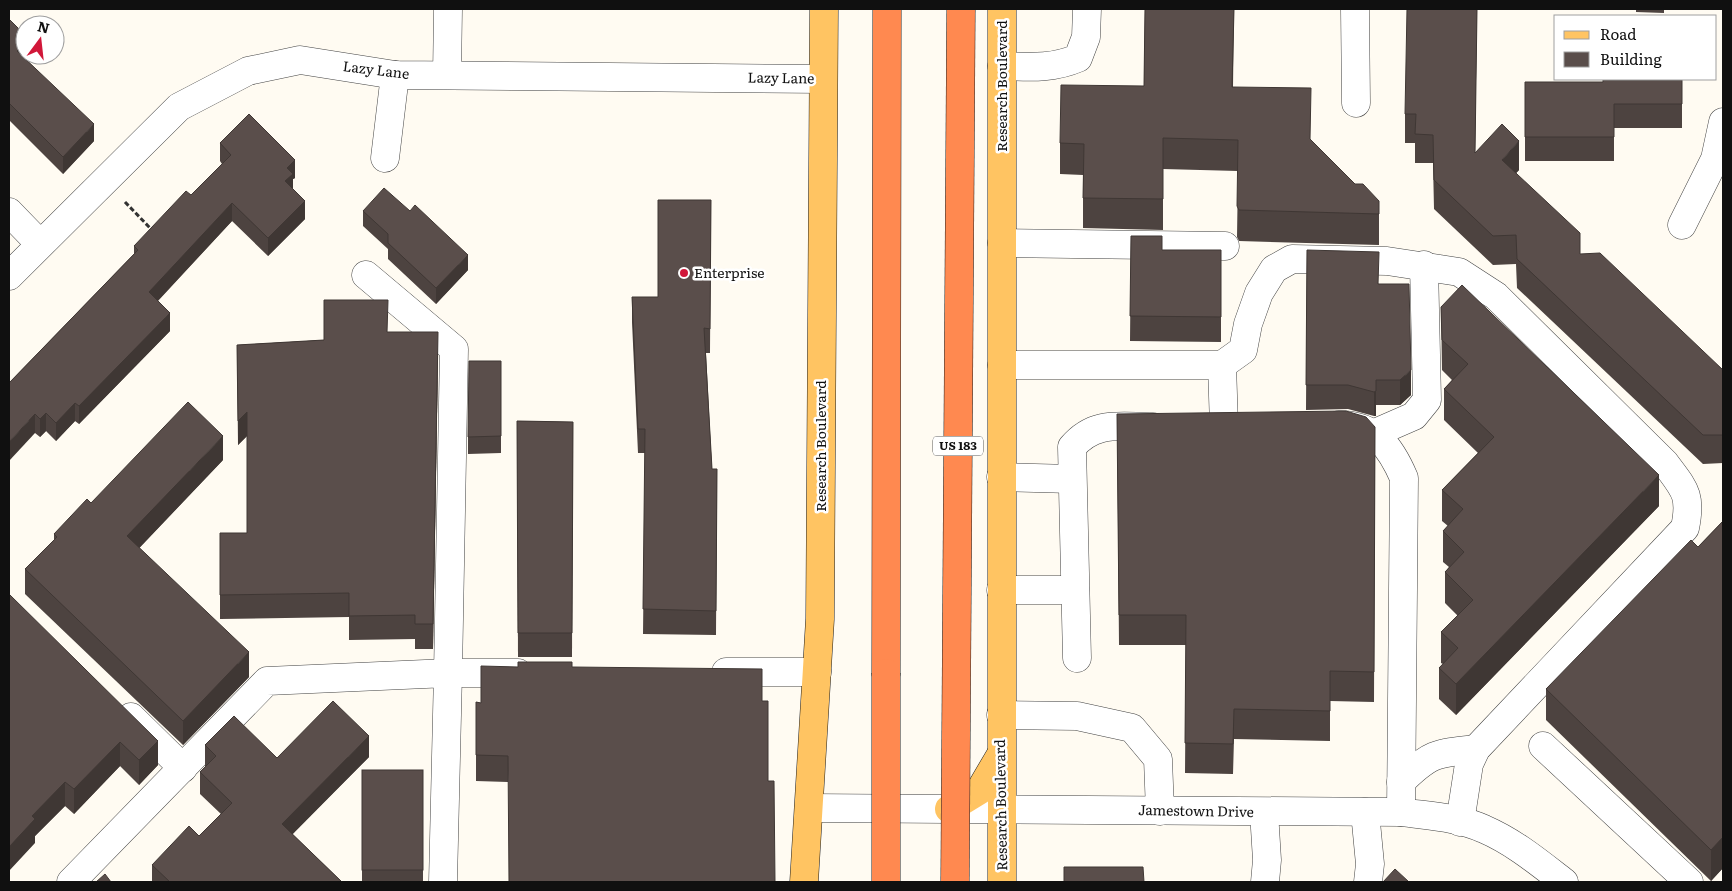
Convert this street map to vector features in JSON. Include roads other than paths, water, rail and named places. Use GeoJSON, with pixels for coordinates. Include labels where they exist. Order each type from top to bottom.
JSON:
{"type":"FeatureCollection","features":[{"type":"Feature","properties":{"kind":"highway"},"geometry":{"type":"LineString","coordinates":[[886,882],[887,9]]}},
{"type":"Feature","properties":{"kind":"highway","name":"US 183"},"geometry":{"type":"LineString","coordinates":[[955,882],[961,9]]}},
{"type":"Feature","properties":{"kind":"main road","name":"Research Boulevard"},"geometry":{"type":"LineString","coordinates":[[804,882],[820,609],[824,9]]}},
{"type":"Feature","properties":{"kind":"main road","name":"Research Boulevard"},"geometry":{"type":"LineString","coordinates":[[1002,9],[1000,715],[1002,882]]}},
{"type":"Feature","properties":{"kind":"main road"},"geometry":{"type":"LineString","coordinates":[[949,809],[980,790],[1000,755]]}},
{"type":"Feature","properties":{"kind":"street"},"geometry":{"type":"LineString","coordinates":[[447,75],[448,9]]}},
{"type":"Feature","properties":{"kind":"street"},"geometry":{"type":"LineString","coordinates":[[1002,66],[1046,68],[1062,65],[1078,58],[1086,37],[1087,9]]}},
{"type":"Feature","properties":{"kind":"street"},"geometry":{"type":"LineString","coordinates":[[1355,9],[1356,103]]}},
{"type":"Feature","properties":{"kind":"street","name":"Lazy Lane"},"geometry":{"type":"LineString","coordinates":[[9,276],[179,107],[248,71],[300,60],[395,75],[824,79]]}},
{"type":"Feature","properties":{"kind":"street"},"geometry":{"type":"LineString","coordinates":[[385,158],[395,75]]}},
{"type":"Feature","properties":{"kind":"street"},"geometry":{"type":"LineString","coordinates":[[1682,225],[1715,159],[1723,122]]}},
{"type":"Feature","properties":{"kind":"street"},"geometry":{"type":"LineString","coordinates":[[9,212],[40,244]]}},
{"type":"Feature","properties":{"kind":"street"},"geometry":{"type":"LineString","coordinates":[[1002,243],[1225,246]]}},
{"type":"Feature","properties":{"kind":"street"},"geometry":{"type":"LineString","coordinates":[[1002,365],[1222,365],[1243,350],[1248,324],[1259,293],[1274,269],[1292,259],[1387,261],[1424,265],[1459,272],[1496,296],[1665,463],[1685,490],[1689,508],[1685,528],[1476,749],[1469,764],[1460,822]]}},
{"type":"Feature","properties":{"kind":"street"},"geometry":{"type":"LineString","coordinates":[[1375,433],[1414,416],[1427,400],[1424,265]]}},
{"type":"Feature","properties":{"kind":"street"},"geometry":{"type":"LineString","coordinates":[[366,275],[454,349],[443,882]]}},
{"type":"Feature","properties":{"kind":"street"},"geometry":{"type":"LineString","coordinates":[[1222,365],[1224,426]]}},
{"type":"Feature","properties":{"kind":"street"},"geometry":{"type":"LineString","coordinates":[[1310,425],[1348,424],[1375,433],[1395,456],[1404,478],[1401,812]]}},
{"type":"Feature","properties":{"kind":"street"},"geometry":{"type":"LineString","coordinates":[[1077,658],[1072,447],[1081,436],[1096,428],[1253,426]]}},
{"type":"Feature","properties":{"kind":"street"},"geometry":{"type":"LineString","coordinates":[[1001,477],[1072,480]]}},
{"type":"Feature","properties":{"kind":"street"},"geometry":{"type":"LineString","coordinates":[[1001,590],[1075,590]]}},
{"type":"Feature","properties":{"kind":"street"},"geometry":{"type":"LineString","coordinates":[[697,672],[817,672]]}},
{"type":"Feature","properties":{"kind":"street"},"geometry":{"type":"LineString","coordinates":[[72,882],[267,682],[448,674],[548,673]]}},
{"type":"Feature","properties":{"kind":"street"},"geometry":{"type":"LineString","coordinates":[[111,698],[183,768]]}},
{"type":"Feature","properties":{"kind":"street"},"geometry":{"type":"LineString","coordinates":[[1000,715],[1077,716],[1132,728],[1158,759],[1160,811]]}},
{"type":"Feature","properties":{"kind":"street"},"geometry":{"type":"LineString","coordinates":[[1543,746],[1689,882]]}},
{"type":"Feature","properties":{"kind":"street"},"geometry":{"type":"LineString","coordinates":[[1401,782],[1420,764],[1439,753],[1476,749]]}},
{"type":"Feature","properties":{"kind":"street","name":"Jamestown Drive"},"geometry":{"type":"LineString","coordinates":[[809,808],[1401,812],[1483,828],[1524,851],[1564,882]]}},
{"type":"Feature","properties":{"kind":"street"},"geometry":{"type":"LineString","coordinates":[[1264,812],[1267,860],[1265,882]]}},
{"type":"Feature","properties":{"kind":"street"},"geometry":{"type":"LineString","coordinates":[[1365,812],[1370,864],[1368,882]]}},
{"type":"Feature","properties":{"kind":"place","name":"Enterprise"},"geometry":{"type":"Point","coordinates":[684,273]}}]}
